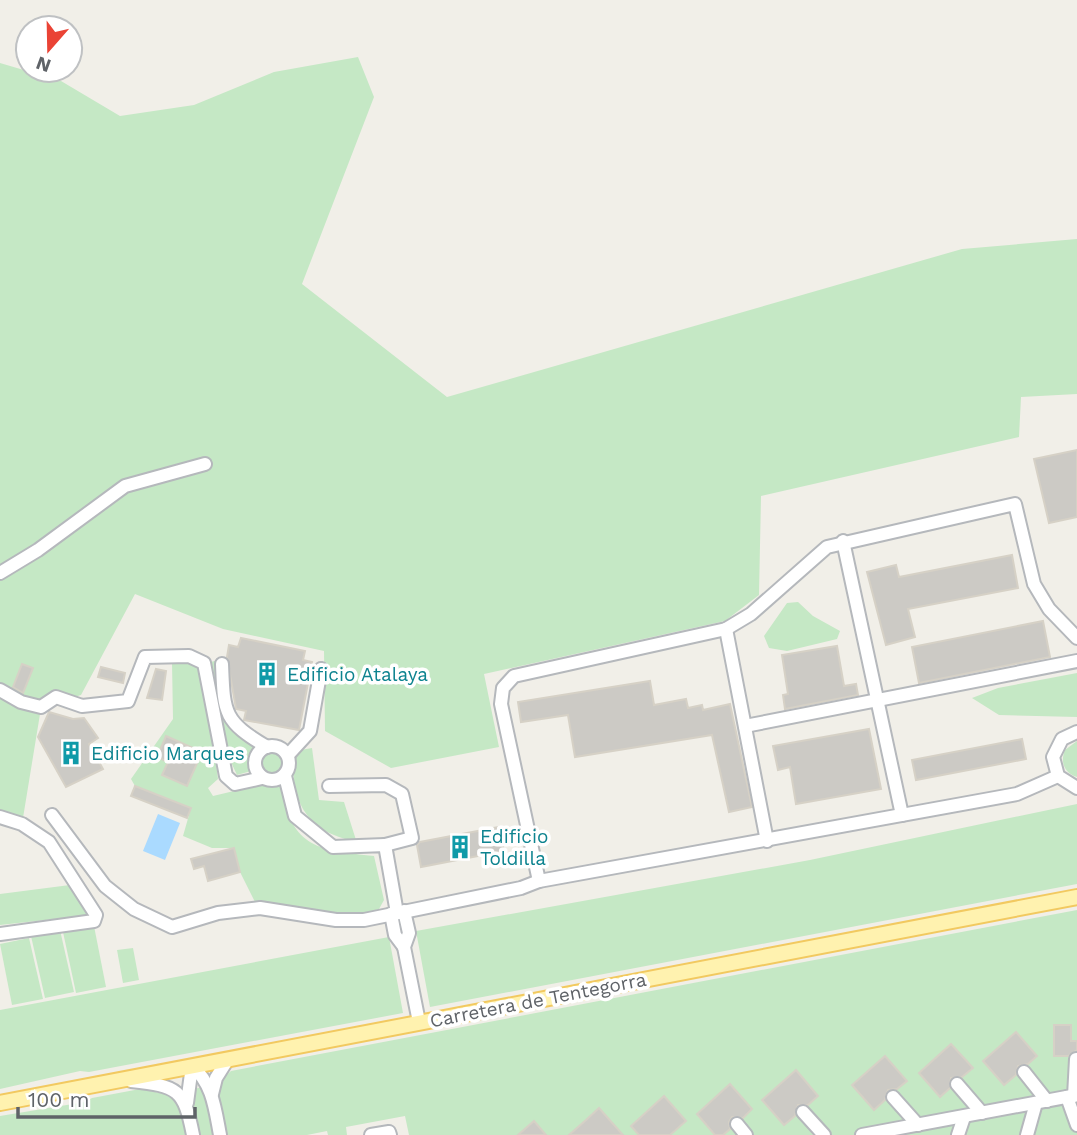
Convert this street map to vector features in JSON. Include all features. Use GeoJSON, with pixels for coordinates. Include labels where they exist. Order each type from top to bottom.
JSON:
{"type":"FeatureCollection","features":[{"type":"Feature","properties":{"kind":"main road","name":"Carretera de Tentegorra"},"geometry":{"type":"LineString","coordinates":[[0,1102],[1077,897]]}},
{"type":"Feature","properties":{"kind":"street"},"geometry":{"type":"LineString","coordinates":[[0,573],[38,550],[125,486],[205,464]]}},
{"type":"Feature","properties":{"kind":"street"},"geometry":{"type":"LineString","coordinates":[[539,881],[501,704],[507,682],[522,672],[726,629],[751,614],[827,547],[843,541],[1015,504],[1034,583],[1049,609],[1077,639]]}},
{"type":"Feature","properties":{"kind":"street"},"geometry":{"type":"LineString","coordinates":[[843,541],[902,815]]}},
{"type":"Feature","properties":{"kind":"street"},"geometry":{"type":"LineString","coordinates":[[726,629],[766,841]]}},
{"type":"Feature","properties":{"kind":"street"},"geometry":{"type":"LineString","coordinates":[[0,690],[21,702],[41,707],[56,697],[82,706],[128,701],[145,657],[189,656],[204,663],[226,776],[235,784],[262,778],[271,781],[285,776]]}},
{"type":"Feature","properties":{"kind":"street"},"geometry":{"type":"LineString","coordinates":[[745,726],[1077,661]]}},
{"type":"Feature","properties":{"kind":"street"},"geometry":{"type":"LineString","coordinates":[[222,664],[223,706],[238,730],[267,747],[278,747],[288,755],[290,765],[285,776],[295,816],[333,847],[385,845],[412,838],[402,794],[386,785],[329,786]]}},
{"type":"Feature","properties":{"kind":"street"},"geometry":{"type":"LineString","coordinates":[[288,755],[310,731],[321,669]]}},
{"type":"Feature","properties":{"kind":"street"},"geometry":{"type":"LineString","coordinates":[[1077,732],[1062,739],[1056,748],[1054,767],[1058,776],[1077,788]]}},
{"type":"Feature","properties":{"kind":"street"},"geometry":{"type":"LineString","coordinates":[[262,778],[255,762],[267,747]]}},
{"type":"Feature","properties":{"kind":"street"},"geometry":{"type":"LineString","coordinates":[[52,816],[105,886],[134,909],[172,927],[218,913],[260,908],[336,920],[365,920],[522,888],[539,881],[1017,794],[1058,776]]}},
{"type":"Feature","properties":{"kind":"street"},"geometry":{"type":"LineString","coordinates":[[0,817],[22,824],[49,842],[96,915],[94,921],[0,934]]}},
{"type":"Feature","properties":{"kind":"street"},"geometry":{"type":"LineString","coordinates":[[385,845],[397,912],[395,935],[404,947],[419,1023]]}},
{"type":"Feature","properties":{"kind":"street"},"geometry":{"type":"LineString","coordinates":[[212,1095],[216,1078],[228,1059]]}},
{"type":"Feature","properties":{"kind":"street"},"geometry":{"type":"LineString","coordinates":[[1076,1059],[1073,1096],[1077,1125]]}},
{"type":"Feature","properties":{"kind":"street"},"geometry":{"type":"LineString","coordinates":[[192,1066],[212,1095],[220,1135]]}},
{"type":"Feature","properties":{"kind":"street"},"geometry":{"type":"LineString","coordinates":[[192,1066],[187,1104],[193,1135]]}},
{"type":"Feature","properties":{"kind":"street"},"geometry":{"type":"LineString","coordinates":[[1024,1072],[1041,1102]]}},
{"type":"Feature","properties":{"kind":"street"},"geometry":{"type":"LineString","coordinates":[[117,1080],[169,1087],[177,1091],[187,1104]]}},
{"type":"Feature","properties":{"kind":"street"},"geometry":{"type":"LineString","coordinates":[[957,1084],[982,1113]]}},
{"type":"Feature","properties":{"kind":"street"},"geometry":{"type":"LineString","coordinates":[[862,1135],[885,1133],[1073,1096]]}},
{"type":"Feature","properties":{"kind":"street"},"geometry":{"type":"LineString","coordinates":[[893,1097],[918,1125]]}},
{"type":"Feature","properties":{"kind":"street"},"geometry":{"type":"LineString","coordinates":[[1027,1135],[1041,1102]]}},
{"type":"Feature","properties":{"kind":"street"},"geometry":{"type":"LineString","coordinates":[[803,1112],[824,1135]]}},
{"type":"Feature","properties":{"kind":"street"},"geometry":{"type":"LineString","coordinates":[[958,1135],[964,1116]]}},
{"type":"Feature","properties":{"kind":"street"},"geometry":{"type":"LineString","coordinates":[[737,1124],[746,1135]]}},
{"type":"Feature","properties":{"kind":"street"},"geometry":{"type":"LineString","coordinates":[[372,1135],[389,1132],[390,1135]]}},
{"type":"Feature","properties":{"kind":"green space"},"geometry":{"type":"Polygon","coordinates":[[[358,57],[374,97],[302,284],[447,397],[962,249],[1077,239],[1077,394],[1021,397],[1019,437],[761,496],[759,595],[725,621],[484,674],[499,747],[391,768],[325,731],[324,651],[223,629],[135,594],[81,695],[41,708],[22,824],[0,817],[0,63],[14,67],[14,84],[66,84],[120,116],[194,105],[274,72],[358,57]]]}},
{"type":"Feature","properties":{"kind":"green space"},"geometry":{"type":"Polygon","coordinates":[[[798,602],[813,616],[840,631],[837,639],[787,651],[769,648],[764,636],[787,603],[798,602]]]}},
{"type":"Feature","properties":{"kind":"green space"},"geometry":{"type":"Polygon","coordinates":[[[220,660],[220,706],[255,750],[251,771],[237,775],[224,747],[225,731],[216,703],[210,662],[220,660]]]}},
{"type":"Feature","properties":{"kind":"green space"},"geometry":{"type":"Polygon","coordinates":[[[190,661],[205,674],[218,779],[208,788],[213,796],[263,784],[281,787],[292,823],[311,843],[323,848],[374,856],[384,900],[379,909],[348,914],[255,902],[240,872],[234,848],[212,848],[183,836],[191,808],[135,786],[131,779],[173,719],[172,662],[190,661]]]}},
{"type":"Feature","properties":{"kind":"green space"},"geometry":{"type":"Polygon","coordinates":[[[1077,673],[1077,717],[999,715],[972,698],[998,688],[1077,673]]]}},
{"type":"Feature","properties":{"kind":"green space"},"geometry":{"type":"Polygon","coordinates":[[[1077,741],[1077,777],[1066,770],[1063,759],[1065,750],[1077,741]]]}},
{"type":"Feature","properties":{"kind":"green space"},"geometry":{"type":"Polygon","coordinates":[[[312,748],[319,800],[344,802],[356,840],[342,838],[322,829],[312,821],[299,801],[294,777],[295,751],[312,748]]]}},
{"type":"Feature","properties":{"kind":"green space"},"geometry":{"type":"Polygon","coordinates":[[[273,752],[283,759],[284,763],[277,773],[273,774],[263,767],[262,763],[269,753],[273,752]]]}},
{"type":"Feature","properties":{"kind":"green space"},"geometry":{"type":"Polygon","coordinates":[[[1077,804],[1077,884],[430,1007],[416,931],[810,860],[1077,804]]]}},
{"type":"Feature","properties":{"kind":"green space"},"geometry":{"type":"Polygon","coordinates":[[[70,885],[91,915],[0,925],[0,894],[70,885]]]}},
{"type":"Feature","properties":{"kind":"green space"},"geometry":{"type":"Polygon","coordinates":[[[1077,910],[1077,1135],[409,1135],[405,1116],[346,1127],[347,1135],[328,1135],[327,1131],[307,1135],[0,1135],[0,1116],[85,1102],[92,1098],[140,1089],[170,1095],[218,1083],[231,1071],[1077,910]]]}},
{"type":"Feature","properties":{"kind":"green space"},"geometry":{"type":"Polygon","coordinates":[[[94,926],[106,987],[76,993],[63,932],[94,926]]]}},
{"type":"Feature","properties":{"kind":"green space"},"geometry":{"type":"Polygon","coordinates":[[[60,930],[74,992],[45,998],[31,936],[60,930]]]}},
{"type":"Feature","properties":{"kind":"green space"},"geometry":{"type":"Polygon","coordinates":[[[389,937],[403,1013],[89,1072],[80,1071],[0,1089],[0,1010],[389,937]]]}},
{"type":"Feature","properties":{"kind":"green space"},"geometry":{"type":"Polygon","coordinates":[[[29,938],[43,999],[12,1005],[0,944],[29,938]]]}},
{"type":"Feature","properties":{"kind":"green space"},"geometry":{"type":"Polygon","coordinates":[[[133,948],[139,980],[123,983],[117,950],[133,948]]]}},
{"type":"Feature","properties":{"kind":"water"},"geometry":{"type":"Polygon","coordinates":[[[158,814],[180,823],[165,860],[143,851],[158,814]]]}},
{"type":"Feature","properties":{"kind":"building"},"geometry":{"type":"Polygon","coordinates":[[[1077,450],[1077,517],[1049,523],[1034,459],[1077,450]]]}},
{"type":"Feature","properties":{"kind":"building"},"geometry":{"type":"Polygon","coordinates":[[[1012,555],[1018,588],[908,609],[915,637],[886,645],[867,572],[896,565],[899,577],[1012,555]]]}},
{"type":"Feature","properties":{"kind":"building"},"geometry":{"type":"Polygon","coordinates":[[[1043,621],[1050,657],[919,683],[912,647],[1043,621]]]}},
{"type":"Feature","properties":{"kind":"building","name":"Edificio Atalaya"},"geometry":{"type":"Polygon","coordinates":[[[241,638],[305,651],[303,660],[312,662],[299,730],[244,720],[246,711],[236,709],[227,657],[229,645],[238,647],[241,638]]]}},
{"type":"Feature","properties":{"kind":"building"},"geometry":{"type":"Polygon","coordinates":[[[837,646],[844,686],[856,684],[858,695],[785,709],[783,695],[788,694],[782,655],[837,646]]]}},
{"type":"Feature","properties":{"kind":"building"},"geometry":{"type":"Polygon","coordinates":[[[22,664],[33,668],[23,693],[13,687],[22,664]]]}},
{"type":"Feature","properties":{"kind":"building"},"geometry":{"type":"Polygon","coordinates":[[[101,667],[125,673],[123,683],[98,677],[101,667]]]}},
{"type":"Feature","properties":{"kind":"building"},"geometry":{"type":"Polygon","coordinates":[[[156,669],[166,671],[162,700],[147,698],[156,669]]]}},
{"type":"Feature","properties":{"kind":"building"},"geometry":{"type":"Polygon","coordinates":[[[650,681],[654,705],[686,699],[688,708],[702,705],[703,710],[730,704],[752,807],[729,812],[712,735],[575,757],[568,715],[521,722],[518,702],[650,681]]]}},
{"type":"Feature","properties":{"kind":"building","name":"Edificio Marques"},"geometry":{"type":"Polygon","coordinates":[[[49,712],[73,719],[84,718],[98,738],[89,744],[103,769],[66,787],[38,737],[49,712]]]}},
{"type":"Feature","properties":{"kind":"building"},"geometry":{"type":"Polygon","coordinates":[[[869,729],[881,789],[796,804],[790,767],[778,770],[773,746],[869,729]]]}},
{"type":"Feature","properties":{"kind":"building"},"geometry":{"type":"Polygon","coordinates":[[[166,736],[202,752],[187,786],[162,775],[168,762],[157,757],[166,736]]]}},
{"type":"Feature","properties":{"kind":"building"},"geometry":{"type":"Polygon","coordinates":[[[1022,739],[1026,759],[916,780],[912,760],[1022,739]]]}},
{"type":"Feature","properties":{"kind":"building"},"geometry":{"type":"Polygon","coordinates":[[[135,786],[191,808],[187,818],[131,796],[135,786]]]}},
{"type":"Feature","properties":{"kind":"building","name":"Edificio Toldilla"},"geometry":{"type":"Polygon","coordinates":[[[499,827],[504,851],[421,867],[417,845],[420,842],[499,827]]]}},
{"type":"Feature","properties":{"kind":"building"},"geometry":{"type":"Polygon","coordinates":[[[234,848],[240,872],[208,881],[204,866],[194,869],[191,859],[234,848]]]}},
{"type":"Feature","properties":{"kind":"building"},"geometry":{"type":"Polygon","coordinates":[[[1054,1025],[1071,1025],[1071,1041],[1077,1041],[1077,1050],[1068,1056],[1054,1056],[1054,1025]]]}},
{"type":"Feature","properties":{"kind":"building"},"geometry":{"type":"Polygon","coordinates":[[[1016,1032],[1037,1056],[1028,1064],[1018,1066],[1016,1075],[1004,1085],[983,1061],[1016,1032]]]}},
{"type":"Feature","properties":{"kind":"building"},"geometry":{"type":"Polygon","coordinates":[[[951,1044],[973,1068],[962,1077],[951,1078],[950,1088],[940,1097],[919,1073],[951,1044]]]}},
{"type":"Feature","properties":{"kind":"building"},"geometry":{"type":"Polygon","coordinates":[[[885,1056],[907,1081],[897,1089],[888,1090],[885,1100],[874,1110],[852,1085],[885,1056]]]}},
{"type":"Feature","properties":{"kind":"building"},"geometry":{"type":"Polygon","coordinates":[[[796,1070],[818,1096],[808,1105],[798,1105],[795,1116],[784,1125],[762,1100],[796,1070]]]}},
{"type":"Feature","properties":{"kind":"building"},"geometry":{"type":"Polygon","coordinates":[[[730,1084],[752,1109],[743,1118],[732,1117],[729,1122],[730,1129],[723,1135],[715,1135],[697,1114],[730,1084]]]}},
{"type":"Feature","properties":{"kind":"building"},"geometry":{"type":"Polygon","coordinates":[[[664,1096],[686,1121],[670,1135],[639,1135],[631,1126],[664,1096]]]}},
{"type":"Feature","properties":{"kind":"building"},"geometry":{"type":"Polygon","coordinates":[[[599,1108],[623,1135],[569,1135],[586,1120],[599,1108]]]}},
{"type":"Feature","properties":{"kind":"building"},"geometry":{"type":"Polygon","coordinates":[[[534,1121],[546,1135],[518,1135],[534,1121]]]}},
{"type":"Feature","properties":{"kind":"place","name":"Edificio Atalaya"},"geometry":{"type":"Point","coordinates":[267,674]}},
{"type":"Feature","properties":{"kind":"place","name":"Edificio Marques"},"geometry":{"type":"Point","coordinates":[71,753]}},
{"type":"Feature","properties":{"kind":"place","name":"Edificio Toldilla"},"geometry":{"type":"Point","coordinates":[460,847]}}]}
